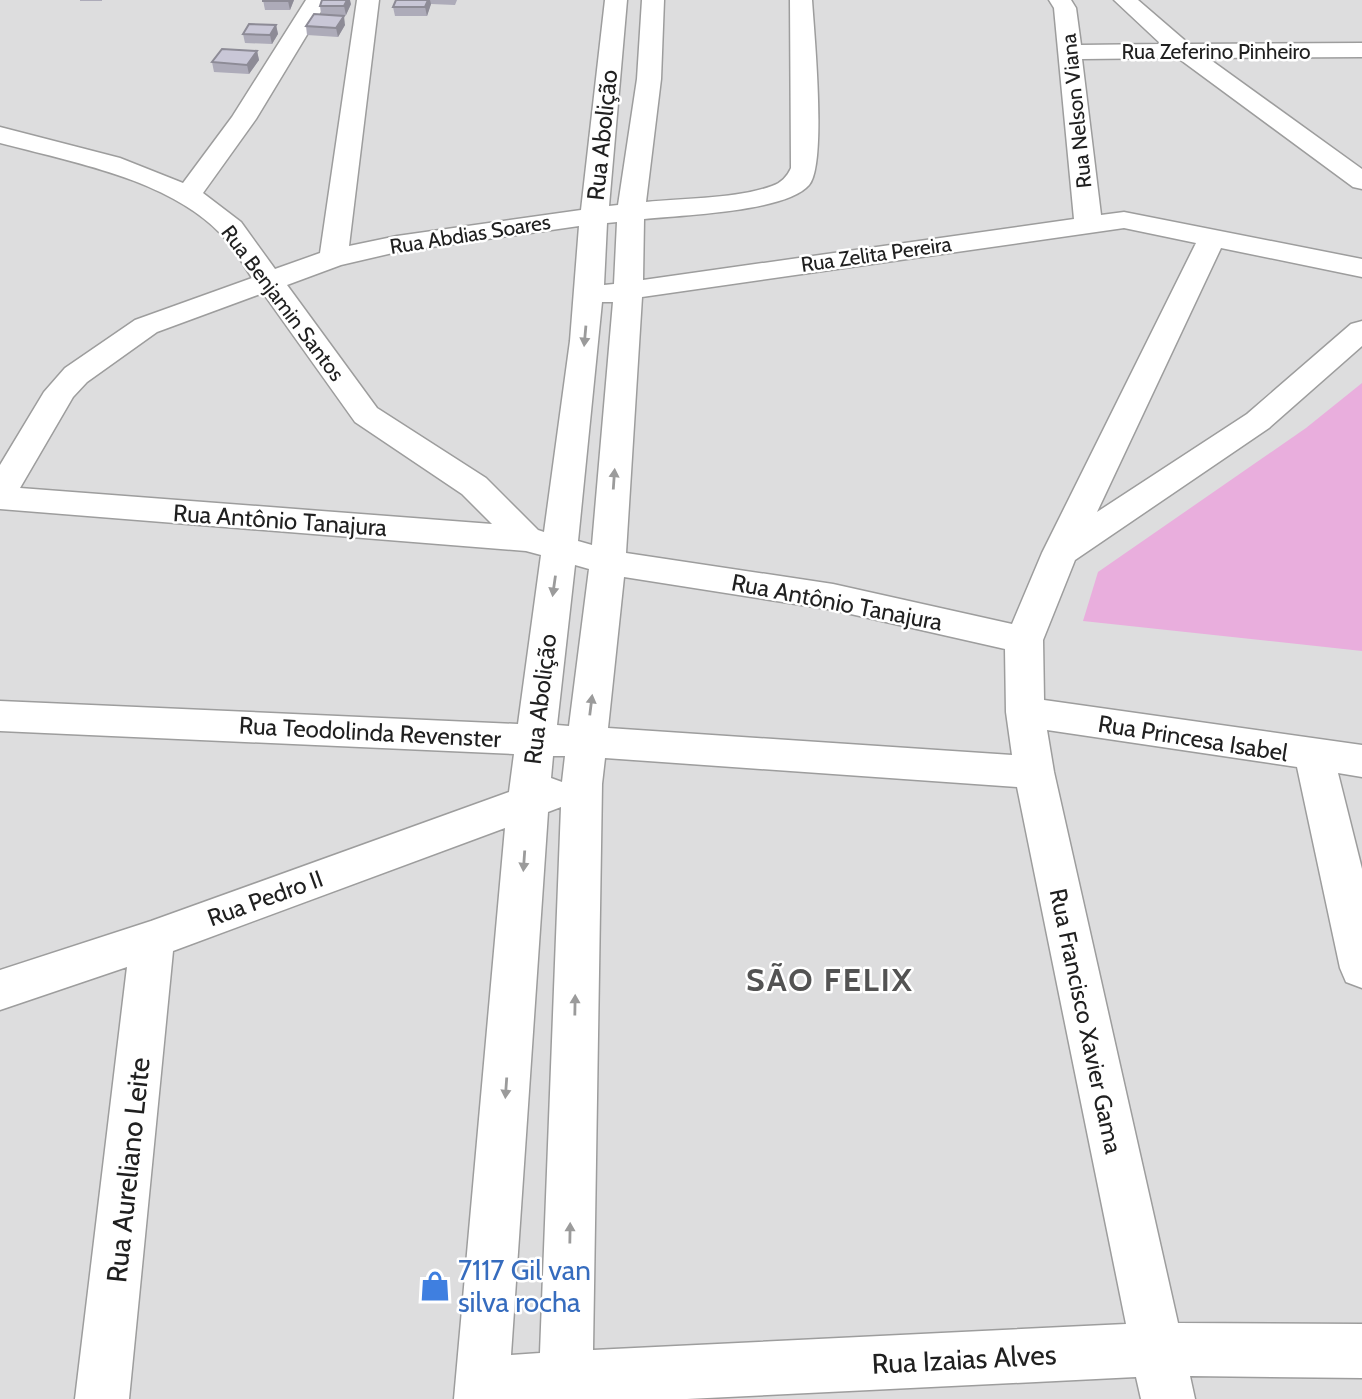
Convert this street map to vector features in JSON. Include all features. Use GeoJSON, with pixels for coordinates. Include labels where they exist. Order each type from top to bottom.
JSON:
{"type":"FeatureCollection","features":[{"type":"Feature","properties":{"kind":"street"},"geometry":{"type":"LineString","coordinates":[[188,195],[243,119],[317,0]]}},
{"type":"Feature","properties":{"kind":"street"},"geometry":{"type":"LineString","coordinates":[[333,258],[368,0]]}},
{"type":"Feature","properties":{"kind":"street","name":"Rua Abolição"},"geometry":{"type":"LineString","coordinates":[[566,1388],[582,784],[608,562],[628,291],[612,214],[616,0]]}},
{"type":"Feature","properties":{"kind":"street","name":"Rua Abolição"},"geometry":{"type":"LineString","coordinates":[[482,1392],[534,739],[543,543],[588,296],[649,79],[653,0]]}},
{"type":"Feature","properties":{"kind":"street","name":"Rua Abdias Soares"},"geometry":{"type":"LineString","coordinates":[[0,496],[60,392],[76,375],[146,326],[333,258],[397,244],[612,214],[748,200],[783,192],[799,181],[803,168],[805,130],[801,0]]}},
{"type":"Feature","properties":{"kind":"street","name":"Rua Nelson Viana"},"geometry":{"type":"LineString","coordinates":[[1060,0],[1065,8],[1088,223]]}},
{"type":"Feature","properties":{"kind":"street"},"geometry":{"type":"LineString","coordinates":[[1125,0],[1183,51],[1362,181]]}},
{"type":"Feature","properties":{"kind":"street","name":"Rua Zeferino Pinheiro"},"geometry":{"type":"LineString","coordinates":[[1070,52],[1362,50]]}},
{"type":"Feature","properties":{"kind":"street","name":"Rua Benjamin Santos"},"geometry":{"type":"LineString","coordinates":[[0,135],[111,164],[188,195],[231,228],[366,415],[474,486],[543,543]]}},
{"type":"Feature","properties":{"kind":"street","name":"Rua Zelita Pereira"},"geometry":{"type":"LineString","coordinates":[[588,296],[1124,220],[1362,268]]}},
{"type":"Feature","properties":{"kind":"street"},"geometry":{"type":"LineString","coordinates":[[1024,639],[1060,553],[1213,236]]}},
{"type":"Feature","properties":{"kind":"street"},"geometry":{"type":"LineString","coordinates":[[1060,553],[1258,421],[1362,330]]}},
{"type":"Feature","properties":{"kind":"street","name":"Rua Antônio Tanajura"},"geometry":{"type":"LineString","coordinates":[[0,496],[543,543],[608,562],[833,597],[1024,639]]}},
{"type":"Feature","properties":{"kind":"street","name":"Rua Francisco Xavier Gama"},"geometry":{"type":"LineString","coordinates":[[1024,639],[1025,712],[1034,772],[1163,1374]]}},
{"type":"Feature","properties":{"kind":"street","name":"Rua Princesa Isabel"},"geometry":{"type":"LineString","coordinates":[[1025,712],[1362,761]]}},
{"type":"Feature","properties":{"kind":"street","name":"Rua Teodolinda Revenster"},"geometry":{"type":"LineString","coordinates":[[0,716],[534,739],[1034,772]]}},
{"type":"Feature","properties":{"kind":"street"},"geometry":{"type":"LineString","coordinates":[[1314,756],[1362,968]]}},
{"type":"Feature","properties":{"kind":"street","name":"Rua Pedro II"},"geometry":{"type":"LineString","coordinates":[[0,989],[152,940],[528,800],[582,784]]}},
{"type":"Feature","properties":{"kind":"street","name":"Rua Aureliano Leite"},"geometry":{"type":"LineString","coordinates":[[102,1399],[152,940]]}},
{"type":"Feature","properties":{"kind":"street","name":"Rua Izaias Alves"},"geometry":{"type":"LineString","coordinates":[[482,1392],[1163,1374],[1362,1351]]}},
{"type":"Feature","properties":{"kind":"shaded area"},"geometry":{"type":"Polygon","coordinates":[[[0,0],[1362,0],[1362,1399],[0,1399],[0,0]]]}},
{"type":"Feature","properties":{"kind":"shaded area"},"geometry":{"type":"Polygon","coordinates":[[[1362,383],[1362,651],[1083,621],[1098,572],[1306,428],[1362,383]]]}},
{"type":"Feature","properties":{"kind":"building"},"geometry":{"type":"Polygon","coordinates":[[[322,0],[347,0],[344,6],[320,6],[322,0]]]}},
{"type":"Feature","properties":{"kind":"building"},"geometry":{"type":"Polygon","coordinates":[[[396,0],[428,0],[425,7],[393,7],[396,0]]]}},
{"type":"Feature","properties":{"kind":"building"},"geometry":{"type":"Polygon","coordinates":[[[314,14],[344,16],[336,28],[306,26],[314,14]]]}},
{"type":"Feature","properties":{"kind":"building"},"geometry":{"type":"Polygon","coordinates":[[[249,24],[276,25],[270,35],[243,34],[249,24]]]}},
{"type":"Feature","properties":{"kind":"building"},"geometry":{"type":"Polygon","coordinates":[[[222,49],[257,51],[247,65],[212,62],[222,49]]]}},
{"type":"Feature","properties":{"kind":"place","name":"7117 Gil van silva rocha"},"geometry":{"type":"Point","coordinates":[435,1286]}},
{"type":"Feature","properties":{"kind":"district","name":"SÃO FELIX"},"geometry":{"type":"Point","coordinates":[830,979]}}]}
